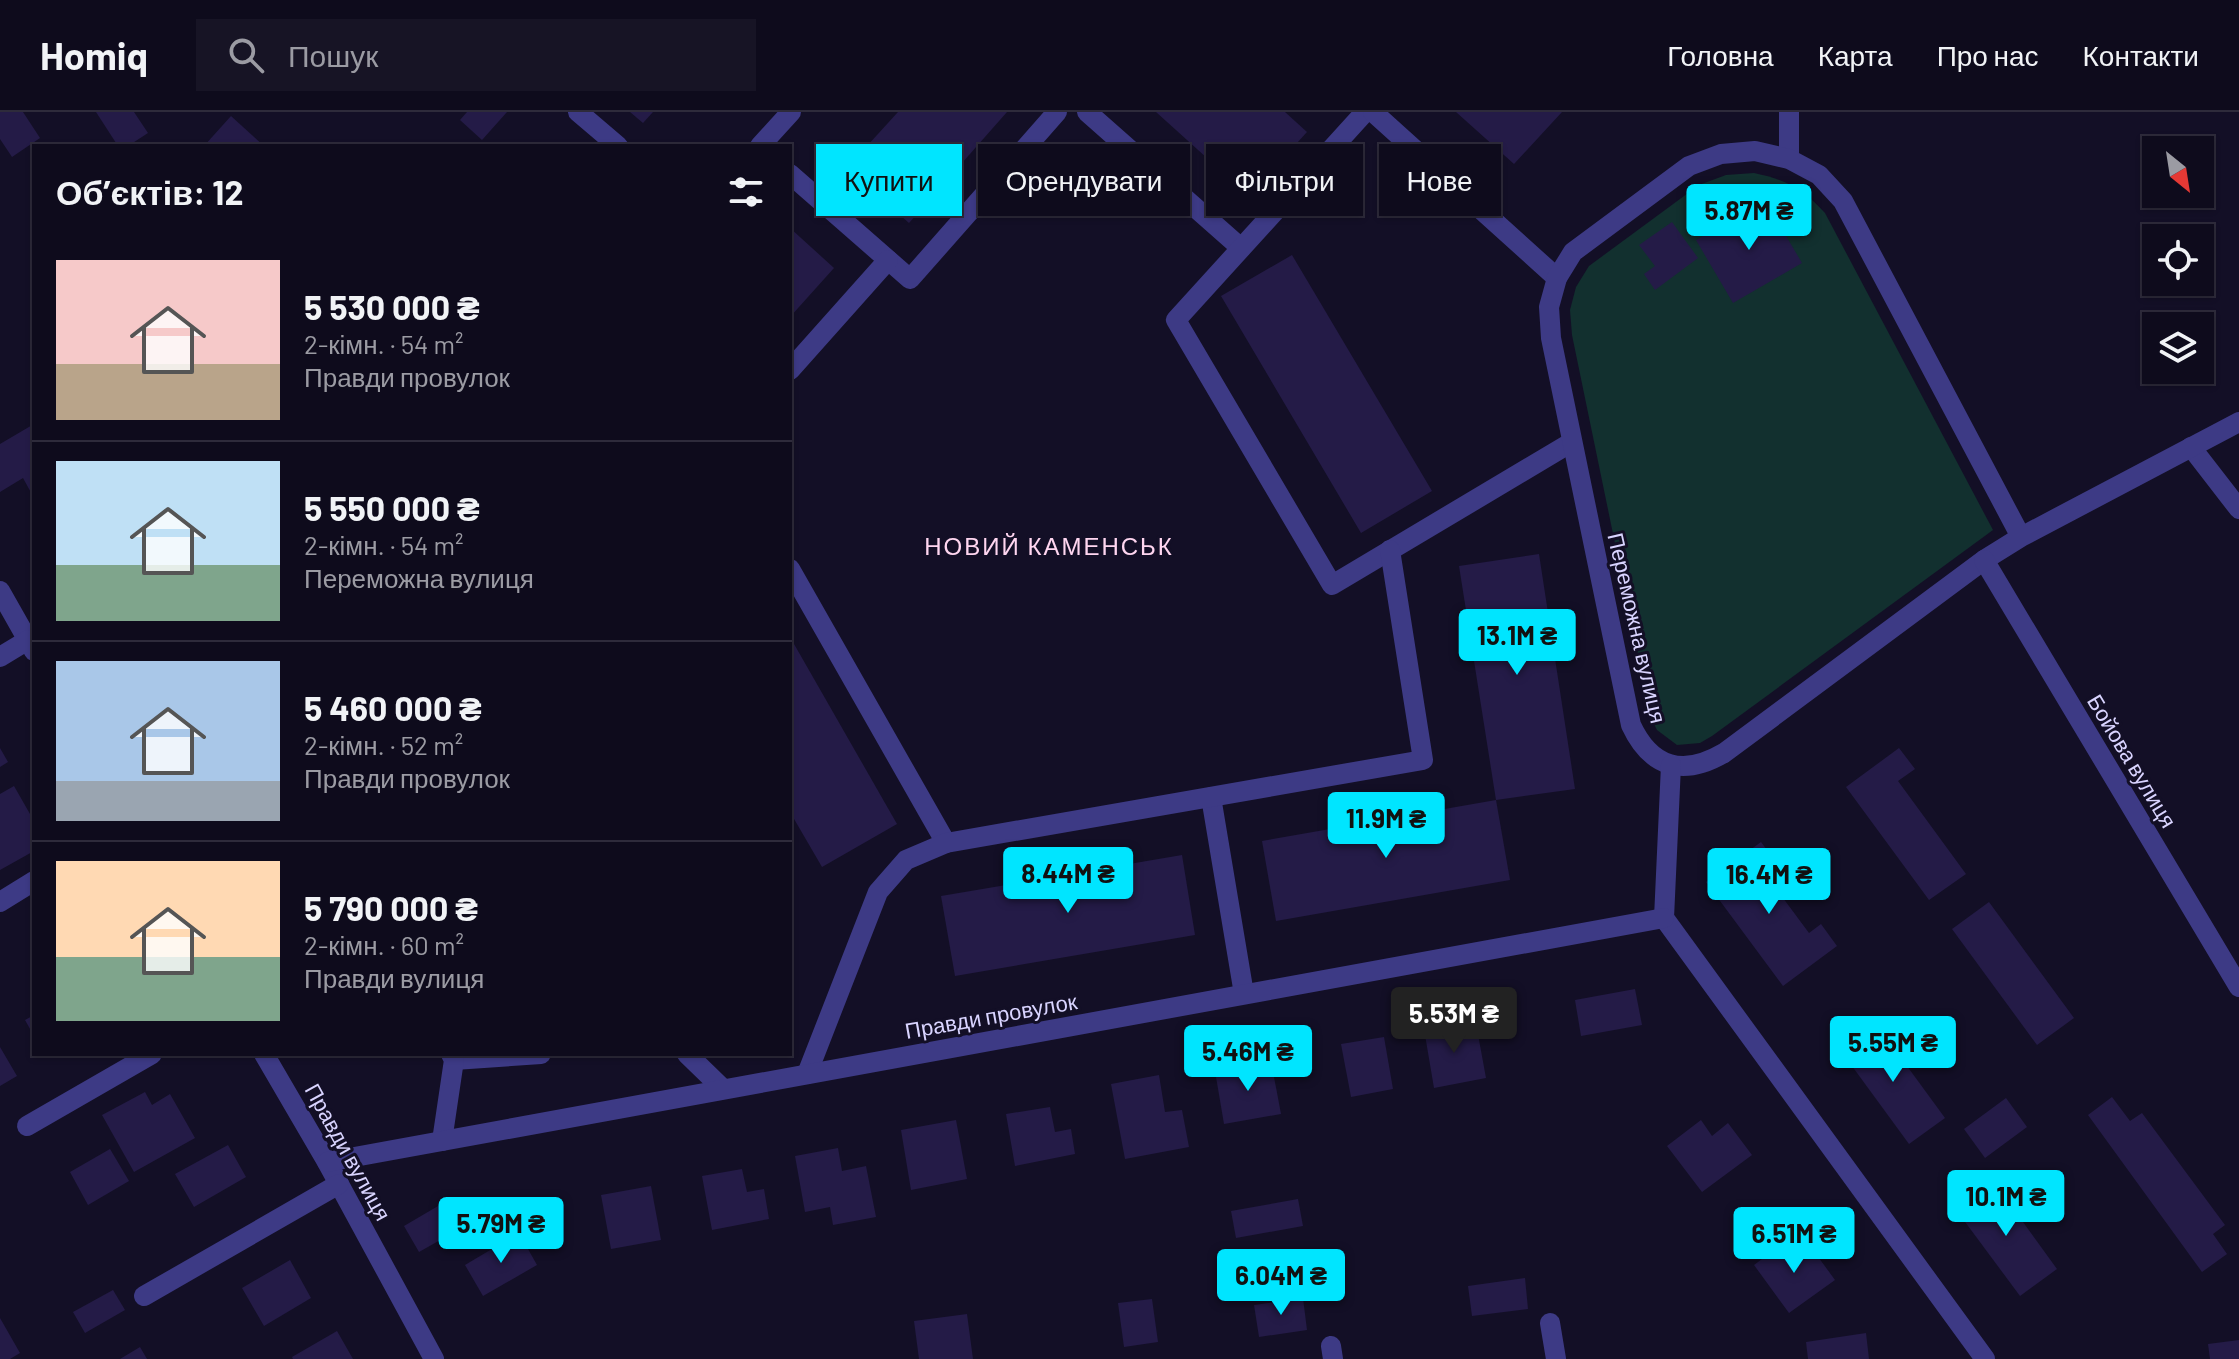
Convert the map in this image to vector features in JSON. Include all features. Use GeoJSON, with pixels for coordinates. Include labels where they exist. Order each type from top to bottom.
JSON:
{"type":"FeatureCollection","features":[{"type":"Feature","properties":{"kind":"street"},"geometry":{"type":"LineString","coordinates":[[578,112],[616,144]]}},
{"type":"Feature","properties":{"kind":"street"},"geometry":{"type":"LineString","coordinates":[[762,144],[791,112]]}},
{"type":"Feature","properties":{"kind":"street"},"geometry":{"type":"LineString","coordinates":[[792,176],[910,279],[1057,112]]}},
{"type":"Feature","properties":{"kind":"street"},"geometry":{"type":"LineString","coordinates":[[1087,112],[1241,248]]}},
{"type":"Feature","properties":{"kind":"street"},"geometry":{"type":"LineString","coordinates":[[1365,112],[1176,320],[1332,585],[1572,442]]}},
{"type":"Feature","properties":{"kind":"street"},"geometry":{"type":"LineString","coordinates":[[1373,112],[1557,278],[1573,252],[1689,166],[1721,154],[1755,151],[1789,159],[1819,175],[1843,201],[2021,537]]}},
{"type":"Feature","properties":{"kind":"street"},"geometry":{"type":"LineString","coordinates":[[1789,112],[1789,159]]}},
{"type":"Feature","properties":{"kind":"street"},"geometry":{"type":"LineString","coordinates":[[792,368],[888,260]]}},
{"type":"Feature","properties":{"kind":"street","name":"Переможна вулиця"},"geometry":{"type":"LineString","coordinates":[[1557,278],[1549,307],[1551,338],[1631,725],[1639,743],[1653,757],[1671,765]]}},
{"type":"Feature","properties":{"kind":"street"},"geometry":{"type":"LineString","coordinates":[[1985,1359],[1664,918],[1671,765],[1690,767],[1708,763],[1984,560],[2021,537],[2239,422]]}},
{"type":"Feature","properties":{"kind":"street"},"geometry":{"type":"LineString","coordinates":[[2191,447],[2239,509]]}},
{"type":"Feature","properties":{"kind":"street"},"geometry":{"type":"LineString","coordinates":[[807,1074],[878,892],[906,860],[946,843],[1423,760],[1390,550]]}},
{"type":"Feature","properties":{"kind":"street","name":"Бойова вулиця"},"geometry":{"type":"LineString","coordinates":[[1984,560],[2239,987]]}},
{"type":"Feature","properties":{"kind":"street"},"geometry":{"type":"LineString","coordinates":[[792,573],[946,843]]}},
{"type":"Feature","properties":{"kind":"street"},"geometry":{"type":"LineString","coordinates":[[0,591],[31,646],[0,657]]}},
{"type":"Feature","properties":{"kind":"street"},"geometry":{"type":"LineString","coordinates":[[1211,797],[1244,994]]}},
{"type":"Feature","properties":{"kind":"street"},"geometry":{"type":"LineString","coordinates":[[0,902],[32,882]]}},
{"type":"Feature","properties":{"kind":"street","name":"Правди провулок"},"geometry":{"type":"LineString","coordinates":[[327,1162],[1664,918]]}},
{"type":"Feature","properties":{"kind":"street"},"geometry":{"type":"LineString","coordinates":[[27,1126],[149,1056]]}},
{"type":"Feature","properties":{"kind":"street","name":"Правди вулиця"},"geometry":{"type":"LineString","coordinates":[[265,1056],[327,1162],[434,1359]]}},
{"type":"Feature","properties":{"kind":"street"},"geometry":{"type":"LineString","coordinates":[[442,1141],[453,1057],[482,1056]]}},
{"type":"Feature","properties":{"kind":"street"},"geometry":{"type":"LineString","coordinates":[[689,1056],[723,1089]]}},
{"type":"Feature","properties":{"kind":"street"},"geometry":{"type":"LineString","coordinates":[[144,1296],[339,1184]]}},
{"type":"Feature","properties":{"kind":"street"},"geometry":{"type":"LineString","coordinates":[[1550,1323],[1556,1359]]}},
{"type":"Feature","properties":{"kind":"green space"},"geometry":{"type":"Polygon","coordinates":[[[1754,173],[1793,186],[1825,213],[1993,530],[1712,736],[1700,743],[1677,745],[1657,730],[1651,718],[1572,335],[1570,310],[1576,287],[1589,266],[1699,185],[1726,175],[1754,173]]]}},
{"type":"Feature","properties":{"kind":"building"},"geometry":{"type":"Polygon","coordinates":[[[0,112],[23,112],[40,138],[12,157],[0,139],[0,112]]]}},
{"type":"Feature","properties":{"kind":"building"},"geometry":{"type":"Polygon","coordinates":[[[96,112],[134,112],[148,133],[131,144],[117,144],[96,112]]]}},
{"type":"Feature","properties":{"kind":"building"},"geometry":{"type":"Polygon","coordinates":[[[467,112],[507,112],[482,140],[460,120],[467,112]]]}},
{"type":"Feature","properties":{"kind":"building"},"geometry":{"type":"Polygon","coordinates":[[[630,112],[653,112],[643,123],[630,112]]]}},
{"type":"Feature","properties":{"kind":"building"},"geometry":{"type":"Polygon","coordinates":[[[898,112],[1007,112],[962,163],[962,144],[869,144],[898,112]]]}},
{"type":"Feature","properties":{"kind":"building"},"geometry":{"type":"Polygon","coordinates":[[[1156,112],[1285,112],[1307,132],[1296,144],[1206,144],[1206,157],[1156,112]]]}},
{"type":"Feature","properties":{"kind":"building"},"geometry":{"type":"Polygon","coordinates":[[[1456,112],[1562,112],[1514,164],[1501,152],[1501,144],[1492,144],[1456,112]]]}},
{"type":"Feature","properties":{"kind":"building"},"geometry":{"type":"Polygon","coordinates":[[[231,116],[262,144],[206,144],[231,116]]]}},
{"type":"Feature","properties":{"kind":"building"},"geometry":{"type":"Polygon","coordinates":[[[1765,200],[1802,263],[1733,303],[1696,240],[1765,200]]]}},
{"type":"Feature","properties":{"kind":"building"},"geometry":{"type":"Polygon","coordinates":[[[901,216],[915,216],[909,223],[901,216]]]}},
{"type":"Feature","properties":{"kind":"building"},"geometry":{"type":"Polygon","coordinates":[[[1672,222],[1698,258],[1655,290],[1644,274],[1655,266],[1639,245],[1672,222]]]}},
{"type":"Feature","properties":{"kind":"building"},"geometry":{"type":"Polygon","coordinates":[[[792,230],[834,268],[792,315],[792,230]]]}},
{"type":"Feature","properties":{"kind":"building"},"geometry":{"type":"Polygon","coordinates":[[[1292,255],[1432,491],[1361,533],[1221,296],[1292,255]]]}},
{"type":"Feature","properties":{"kind":"building"},"geometry":{"type":"Polygon","coordinates":[[[32,425],[32,494],[23,478],[0,492],[0,444],[32,425]]]}},
{"type":"Feature","properties":{"kind":"building"},"geometry":{"type":"Polygon","coordinates":[[[1539,554],[1575,789],[1496,800],[1459,566],[1539,554]]]}},
{"type":"Feature","properties":{"kind":"building"},"geometry":{"type":"Polygon","coordinates":[[[792,640],[897,824],[822,867],[792,815],[792,640]]]}},
{"type":"Feature","properties":{"kind":"building"},"geometry":{"type":"Polygon","coordinates":[[[0,748],[8,762],[0,767],[0,748]]]}},
{"type":"Feature","properties":{"kind":"building"},"geometry":{"type":"Polygon","coordinates":[[[1899,748],[1915,769],[1898,781],[1966,874],[1929,900],[1846,787],[1899,748]]]}},
{"type":"Feature","properties":{"kind":"building"},"geometry":{"type":"Polygon","coordinates":[[[14,786],[32,818],[32,852],[0,870],[0,794],[14,786]]]}},
{"type":"Feature","properties":{"kind":"building"},"geometry":{"type":"Polygon","coordinates":[[[1496,800],[1510,880],[1276,921],[1262,841],[1496,800]]]}},
{"type":"Feature","properties":{"kind":"building"},"geometry":{"type":"Polygon","coordinates":[[[1761,842],[1776,862],[1763,871],[1809,933],[1821,924],[1837,946],[1783,986],[1706,882],[1761,842]]]}},
{"type":"Feature","properties":{"kind":"building"},"geometry":{"type":"Polygon","coordinates":[[[1182,855],[1195,935],[955,976],[941,896],[1182,855]]]}},
{"type":"Feature","properties":{"kind":"building"},"geometry":{"type":"Polygon","coordinates":[[[1989,902],[2074,1018],[2037,1045],[1952,929],[1989,902]]]}},
{"type":"Feature","properties":{"kind":"building"},"geometry":{"type":"Polygon","coordinates":[[[1635,989],[1642,1025],[1581,1036],[1575,1000],[1635,989]]]}},
{"type":"Feature","properties":{"kind":"building"},"geometry":{"type":"Polygon","coordinates":[[[32,1016],[32,1032],[25,1020],[32,1016]]]}},
{"type":"Feature","properties":{"kind":"building"},"geometry":{"type":"Polygon","coordinates":[[[1457,1023],[1459,1033],[1477,1029],[1486,1078],[1434,1088],[1424,1029],[1457,1023]]]}},
{"type":"Feature","properties":{"kind":"building"},"geometry":{"type":"Polygon","coordinates":[[[1877,1025],[1945,1118],[1909,1144],[1841,1051],[1877,1025]]]}},
{"type":"Feature","properties":{"kind":"building"},"geometry":{"type":"Polygon","coordinates":[[[1384,1037],[1393,1089],[1351,1097],[1341,1044],[1384,1037]]]}},
{"type":"Feature","properties":{"kind":"building"},"geometry":{"type":"Polygon","coordinates":[[[0,1047],[17,1076],[0,1086],[0,1047]]]}},
{"type":"Feature","properties":{"kind":"building"},"geometry":{"type":"Polygon","coordinates":[[[1271,1061],[1281,1114],[1224,1124],[1215,1071],[1271,1061]]]}},
{"type":"Feature","properties":{"kind":"building"},"geometry":{"type":"Polygon","coordinates":[[[1159,1075],[1165,1112],[1182,1110],[1189,1147],[1125,1159],[1111,1084],[1159,1075]]]}},
{"type":"Feature","properties":{"kind":"building"},"geometry":{"type":"Polygon","coordinates":[[[145,1092],[152,1105],[170,1094],[195,1138],[134,1172],[102,1115],[145,1092]]]}},
{"type":"Feature","properties":{"kind":"building"},"geometry":{"type":"Polygon","coordinates":[[[2112,1097],[2130,1121],[2142,1113],[2225,1225],[2213,1234],[2227,1254],[2202,1272],[2088,1115],[2112,1097]]]}},
{"type":"Feature","properties":{"kind":"building"},"geometry":{"type":"Polygon","coordinates":[[[2006,1098],[2027,1127],[1985,1158],[1964,1129],[2006,1098]]]}},
{"type":"Feature","properties":{"kind":"building"},"geometry":{"type":"Polygon","coordinates":[[[1050,1107],[1055,1132],[1071,1129],[1075,1154],[1015,1166],[1006,1114],[1050,1107]]]}},
{"type":"Feature","properties":{"kind":"building"},"geometry":{"type":"Polygon","coordinates":[[[956,1120],[967,1179],[911,1190],[901,1130],[956,1120]]]}},
{"type":"Feature","properties":{"kind":"building"},"geometry":{"type":"Polygon","coordinates":[[[1701,1120],[1712,1136],[1728,1123],[1752,1155],[1702,1192],[1667,1146],[1701,1120]]]}},
{"type":"Feature","properties":{"kind":"building"},"geometry":{"type":"Polygon","coordinates":[[[228,1145],[246,1177],[194,1207],[175,1174],[228,1145]]]}},
{"type":"Feature","properties":{"kind":"building"},"geometry":{"type":"Polygon","coordinates":[[[838,1148],[842,1171],[866,1166],[876,1217],[833,1225],[830,1207],[805,1212],[795,1156],[838,1148]]]}},
{"type":"Feature","properties":{"kind":"building"},"geometry":{"type":"Polygon","coordinates":[[[110,1149],[129,1181],[88,1205],[70,1172],[110,1149]]]}},
{"type":"Feature","properties":{"kind":"building"},"geometry":{"type":"Polygon","coordinates":[[[742,1169],[747,1192],[764,1189],[769,1219],[712,1230],[702,1176],[742,1169]]]}},
{"type":"Feature","properties":{"kind":"building"},"geometry":{"type":"Polygon","coordinates":[[[1992,1179],[2057,1269],[2020,1296],[1954,1207],[1992,1179]]]}},
{"type":"Feature","properties":{"kind":"building"},"geometry":{"type":"Polygon","coordinates":[[[651,1186],[661,1240],[611,1249],[601,1195],[651,1186]]]}},
{"type":"Feature","properties":{"kind":"building"},"geometry":{"type":"Polygon","coordinates":[[[450,1199],[465,1226],[419,1252],[404,1226],[450,1199]]]}},
{"type":"Feature","properties":{"kind":"building"},"geometry":{"type":"Polygon","coordinates":[[[1298,1199],[1303,1226],[1236,1238],[1231,1211],[1298,1199]]]}},
{"type":"Feature","properties":{"kind":"building"},"geometry":{"type":"Polygon","coordinates":[[[519,1233],[537,1265],[483,1296],[465,1265],[519,1233]]]}},
{"type":"Feature","properties":{"kind":"building"},"geometry":{"type":"Polygon","coordinates":[[[1786,1241],[1795,1253],[1808,1243],[1835,1280],[1789,1313],[1754,1265],[1786,1241]]]}},
{"type":"Feature","properties":{"kind":"building"},"geometry":{"type":"Polygon","coordinates":[[[290,1260],[311,1298],[264,1326],[242,1288],[290,1260]]]}},
{"type":"Feature","properties":{"kind":"building"},"geometry":{"type":"Polygon","coordinates":[[[1525,1278],[1528,1309],[1472,1316],[1468,1286],[1525,1278]]]}},
{"type":"Feature","properties":{"kind":"building"},"geometry":{"type":"Polygon","coordinates":[[[113,1290],[125,1310],[85,1333],[73,1312],[113,1290]]]}},
{"type":"Feature","properties":{"kind":"building"},"geometry":{"type":"Polygon","coordinates":[[[1303,1298],[1307,1330],[1259,1337],[1254,1305],[1303,1298]]]}},
{"type":"Feature","properties":{"kind":"building"},"geometry":{"type":"Polygon","coordinates":[[[1152,1299],[1158,1342],[1124,1347],[1118,1303],[1152,1299]]]}},
{"type":"Feature","properties":{"kind":"building"},"geometry":{"type":"Polygon","coordinates":[[[967,1314],[973,1359],[919,1359],[914,1321],[967,1314]]]}},
{"type":"Feature","properties":{"kind":"building"},"geometry":{"type":"Polygon","coordinates":[[[0,1318],[20,1353],[10,1359],[0,1359],[0,1318]]]}},
{"type":"Feature","properties":{"kind":"building"},"geometry":{"type":"Polygon","coordinates":[[[337,1331],[353,1359],[293,1359],[292,1357],[337,1331]]]}},
{"type":"Feature","properties":{"kind":"building"},"geometry":{"type":"Polygon","coordinates":[[[1866,1333],[1869,1359],[1808,1359],[1806,1342],[1866,1333]]]}},
{"type":"Feature","properties":{"kind":"building"},"geometry":{"type":"Polygon","coordinates":[[[2239,1340],[2239,1359],[2210,1359],[2208,1344],[2239,1340]]]}},
{"type":"Feature","properties":{"kind":"building"},"geometry":{"type":"Polygon","coordinates":[[[140,1347],[147,1359],[120,1359],[140,1347]]]}},
{"type":"Feature","properties":{"kind":"district","name":"НОВИЙ КАМЕНСЬК"},"geometry":{"type":"Point","coordinates":[1049,547]}}]}
